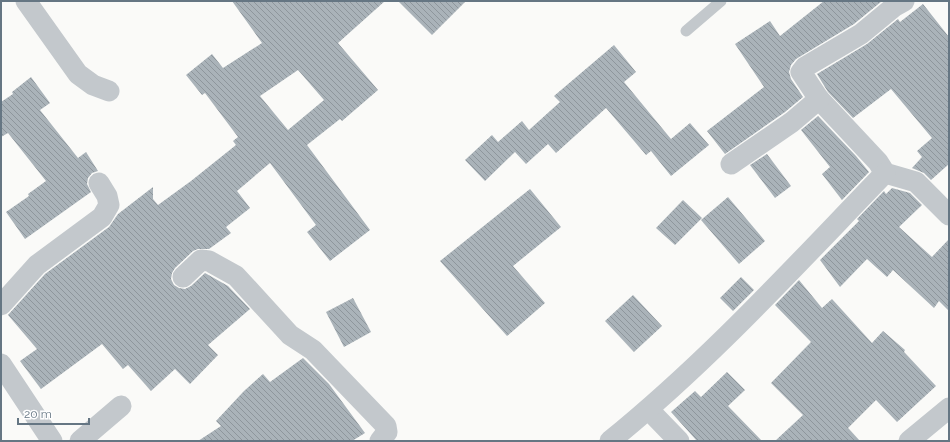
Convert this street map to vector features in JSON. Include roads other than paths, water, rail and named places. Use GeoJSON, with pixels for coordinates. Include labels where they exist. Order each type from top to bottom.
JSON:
{"type":"FeatureCollection","features":[{"type":"Feature","properties":{"kind":"street"},"geometry":{"type":"LineString","coordinates":[[26,1],[78,74],[93,85],[109,91]]}},
{"type":"Feature","properties":{"kind":"street"},"geometry":{"type":"LineString","coordinates":[[904,1],[861,34],[805,67],[801,72],[819,99],[878,162],[885,173],[916,182],[949,216]]}},
{"type":"Feature","properties":{"kind":"street"},"geometry":{"type":"LineString","coordinates":[[731,164],[792,122],[819,99]]}},
{"type":"Feature","properties":{"kind":"street"},"geometry":{"type":"LineString","coordinates":[[610,441],[649,410],[712,351],[885,173]]}},
{"type":"Feature","properties":{"kind":"street"},"geometry":{"type":"LineString","coordinates":[[1,305],[37,265],[102,217],[109,205],[107,196],[99,183]]}},
{"type":"Feature","properties":{"kind":"street"},"geometry":{"type":"LineString","coordinates":[[183,277],[201,260],[209,261],[236,276],[290,335],[314,350],[386,426],[387,432],[380,441]]}},
{"type":"Feature","properties":{"kind":"street"},"geometry":{"type":"LineString","coordinates":[[1,364],[52,441]]}},
{"type":"Feature","properties":{"kind":"street"},"geometry":{"type":"LineString","coordinates":[[80,441],[120,406]]}},
{"type":"Feature","properties":{"kind":"street"},"geometry":{"type":"LineString","coordinates":[[909,441],[949,408]]}},
{"type":"Feature","properties":{"kind":"street"},"geometry":{"type":"LineString","coordinates":[[649,410],[679,441]]}},
{"type":"Feature","properties":{"kind":"lane"},"geometry":{"type":"LineString","coordinates":[[686,31],[721,1]]}}]}
